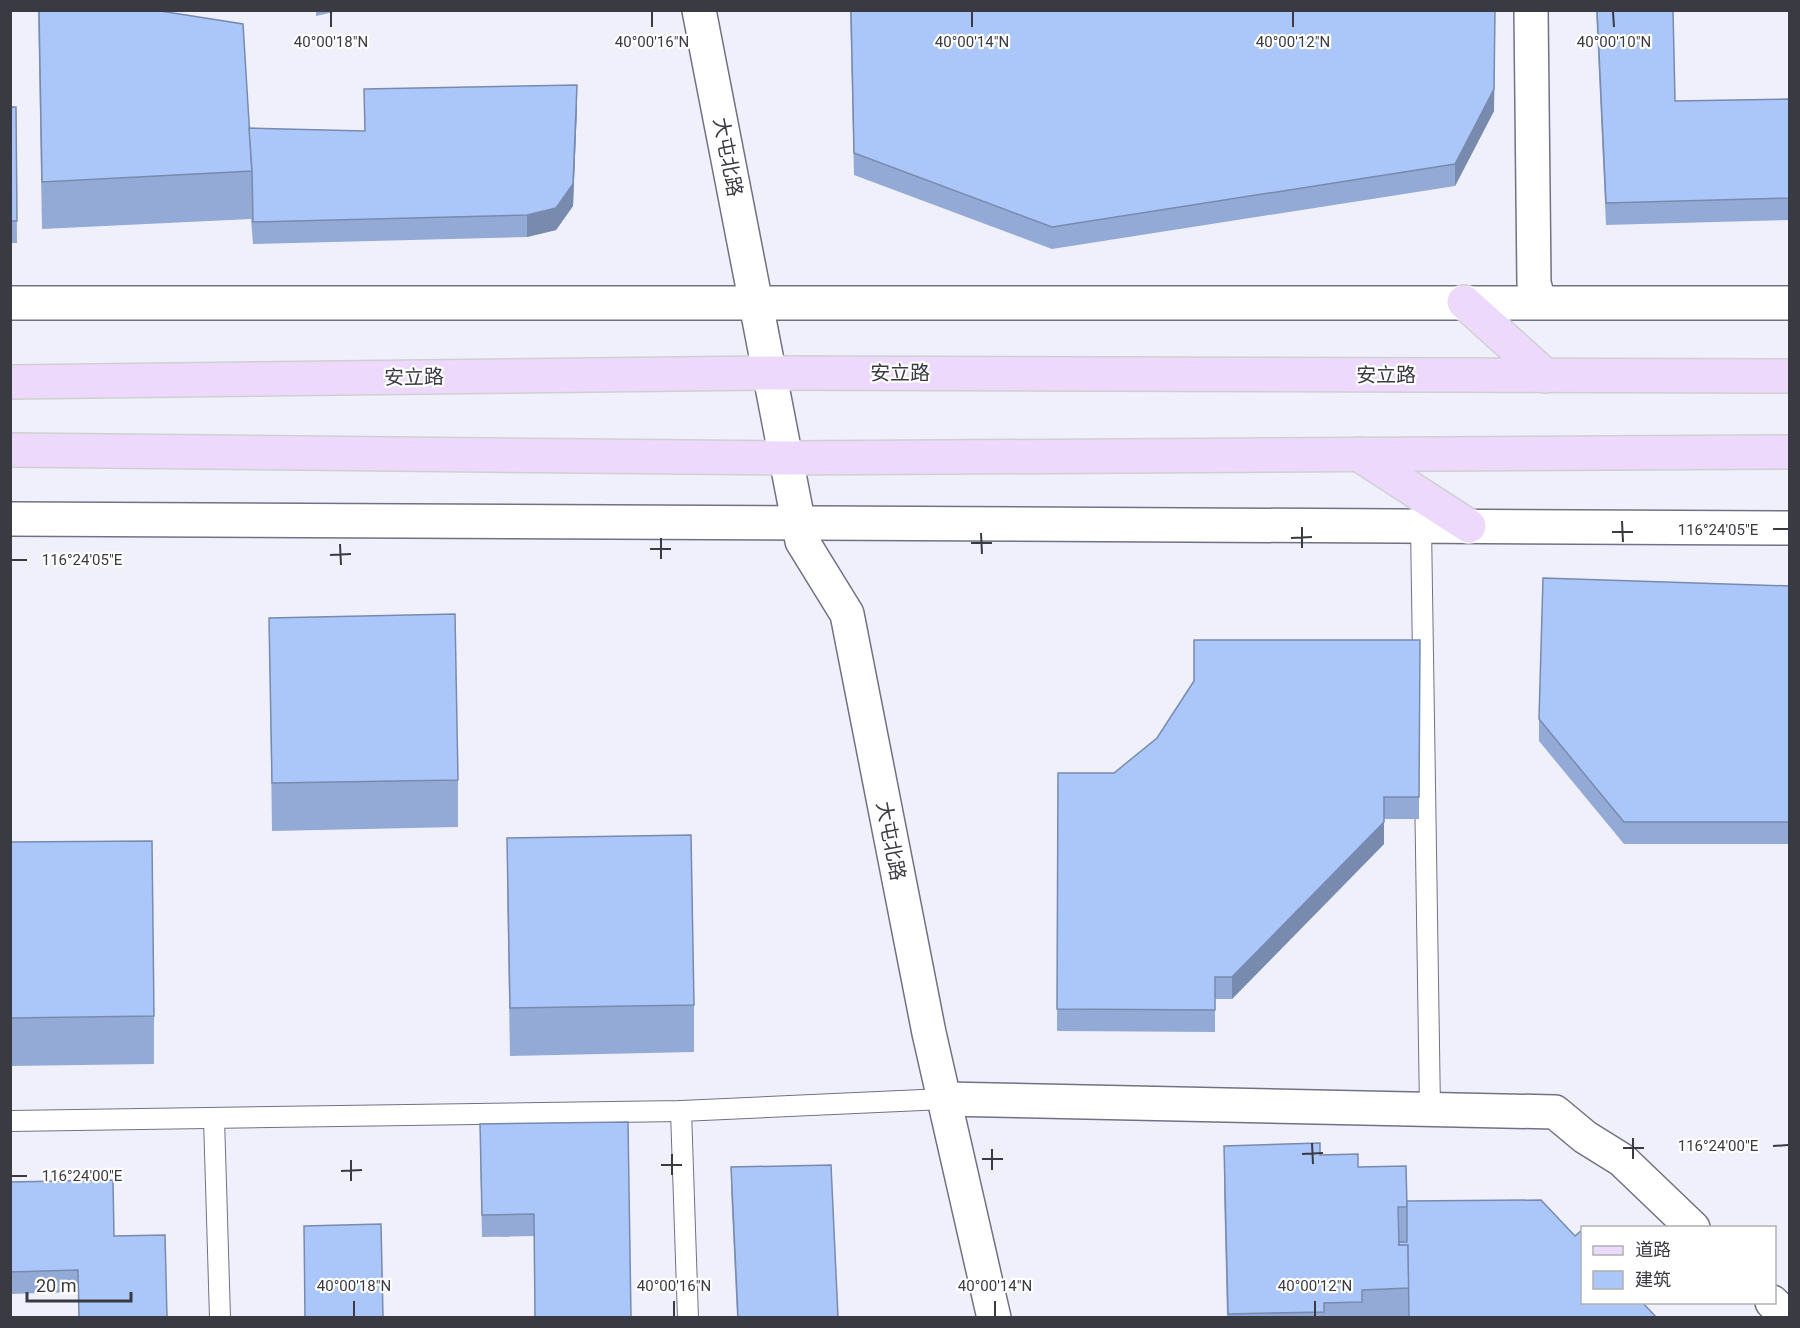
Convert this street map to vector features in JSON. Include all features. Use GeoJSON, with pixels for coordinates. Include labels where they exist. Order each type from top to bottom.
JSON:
{"type":"FeatureCollection","features":[{"type":"Feature","properties":{"kind":"main road"},"geometry":{"type":"LineString","coordinates":[[1464,302],[1546,376]]}},
{"type":"Feature","properties":{"kind":"main road","name":"安立路"},"geometry":{"type":"LineString","coordinates":[[10,382],[770,373],[1790,376]]}},
{"type":"Feature","properties":{"kind":"main road"},"geometry":{"type":"LineString","coordinates":[[10,450],[787,458],[1790,452]]}},
{"type":"Feature","properties":{"kind":"main road"},"geometry":{"type":"LineString","coordinates":[[1358,454],[1469,526]]}},
{"type":"Feature","properties":{"kind":"street","name":"大屯北路"},"geometry":{"type":"LineString","coordinates":[[699,10],[802,541],[847,614],[944,1099],[994,1317]]}},
{"type":"Feature","properties":{"kind":"street"},"geometry":{"type":"LineString","coordinates":[[1531,10],[1534,283],[1539,302]]}},
{"type":"Feature","properties":{"kind":"street"},"geometry":{"type":"LineString","coordinates":[[10,303],[1790,303]]}},
{"type":"Feature","properties":{"kind":"street"},"geometry":{"type":"LineString","coordinates":[[10,519],[1790,528]]}},
{"type":"Feature","properties":{"kind":"street"},"geometry":{"type":"LineString","coordinates":[[944,1099],[1430,1110],[1516,1109],[1555,1112],[1585,1137],[1622,1160],[1692,1226]]}},
{"type":"Feature","properties":{"kind":"street"},"geometry":{"type":"LineString","coordinates":[[1774,1304],[1788,1317]]}},
{"type":"Feature","properties":{"kind":"lane"},"geometry":{"type":"LineString","coordinates":[[1421,526],[1430,1110]]}},
{"type":"Feature","properties":{"kind":"lane"},"geometry":{"type":"LineString","coordinates":[[10,1121],[681,1112],[944,1099]]}},
{"type":"Feature","properties":{"kind":"lane"},"geometry":{"type":"LineString","coordinates":[[681,1112],[688,1317]]}},
{"type":"Feature","properties":{"kind":"lane"},"geometry":{"type":"LineString","coordinates":[[214,1118],[220,1317]]}},
{"type":"Feature","properties":{"kind":"building"},"geometry":{"type":"Polygon","coordinates":[[[39,10],[154,10],[243,24],[252,171],[42,182],[39,10]]]}},
{"type":"Feature","properties":{"kind":"building"},"geometry":{"type":"Polygon","coordinates":[[[851,10],[1495,10],[1494,89],[1455,164],[1052,227],[854,153],[851,10]]]}},
{"type":"Feature","properties":{"kind":"building"},"geometry":{"type":"Polygon","coordinates":[[[1597,10],[1673,10],[1675,101],[1790,99],[1790,198],[1606,203],[1597,10]]]}},
{"type":"Feature","properties":{"kind":"building"},"geometry":{"type":"Polygon","coordinates":[[[577,85],[573,184],[556,208],[527,215],[253,222],[249,128],[365,131],[364,89],[577,85]]]}},
{"type":"Feature","properties":{"kind":"building"},"geometry":{"type":"Polygon","coordinates":[[[10,107],[16,107],[17,221],[10,221],[10,107]]]}},
{"type":"Feature","properties":{"kind":"building"},"geometry":{"type":"Polygon","coordinates":[[[1543,578],[1790,586],[1790,822],[1624,822],[1539,719],[1543,578]]]}},
{"type":"Feature","properties":{"kind":"building"},"geometry":{"type":"Polygon","coordinates":[[[455,614],[458,780],[272,783],[269,618],[455,614]]]}},
{"type":"Feature","properties":{"kind":"building"},"geometry":{"type":"Polygon","coordinates":[[[1194,640],[1420,640],[1419,797],[1384,797],[1384,822],[1232,977],[1215,977],[1215,1010],[1057,1009],[1058,773],[1114,773],[1157,738],[1194,681],[1194,640]]]}},
{"type":"Feature","properties":{"kind":"building"},"geometry":{"type":"Polygon","coordinates":[[[691,835],[694,1005],[510,1008],[507,838],[691,835]]]}},
{"type":"Feature","properties":{"kind":"building"},"geometry":{"type":"Polygon","coordinates":[[[152,841],[154,1016],[10,1018],[10,842],[152,841]]]}},
{"type":"Feature","properties":{"kind":"building"},"geometry":{"type":"Polygon","coordinates":[[[628,1122],[631,1317],[535,1317],[534,1214],[482,1215],[480,1124],[628,1122]]]}},
{"type":"Feature","properties":{"kind":"building"},"geometry":{"type":"Polygon","coordinates":[[[1320,1143],[1320,1155],[1358,1154],[1358,1167],[1406,1166],[1407,1207],[1398,1207],[1399,1245],[1408,1245],[1409,1288],[1362,1290],[1362,1302],[1324,1303],[1324,1312],[1228,1314],[1224,1146],[1320,1143]]]}},
{"type":"Feature","properties":{"kind":"building"},"geometry":{"type":"Polygon","coordinates":[[[831,1165],[838,1317],[738,1317],[731,1167],[831,1165]]]}},
{"type":"Feature","properties":{"kind":"building"},"geometry":{"type":"Polygon","coordinates":[[[113,1180],[114,1236],[165,1235],[167,1317],[79,1317],[78,1270],[10,1272],[10,1182],[113,1180]]]}},
{"type":"Feature","properties":{"kind":"building"},"geometry":{"type":"Polygon","coordinates":[[[1541,1200],[1575,1236],[1581,1231],[1581,1304],[1644,1304],[1656,1317],[1409,1317],[1408,1245],[1399,1245],[1399,1242],[1407,1242],[1407,1201],[1541,1200]]]}},
{"type":"Feature","properties":{"kind":"building"},"geometry":{"type":"Polygon","coordinates":[[[381,1224],[383,1317],[305,1317],[304,1226],[381,1224]]]}}]}
